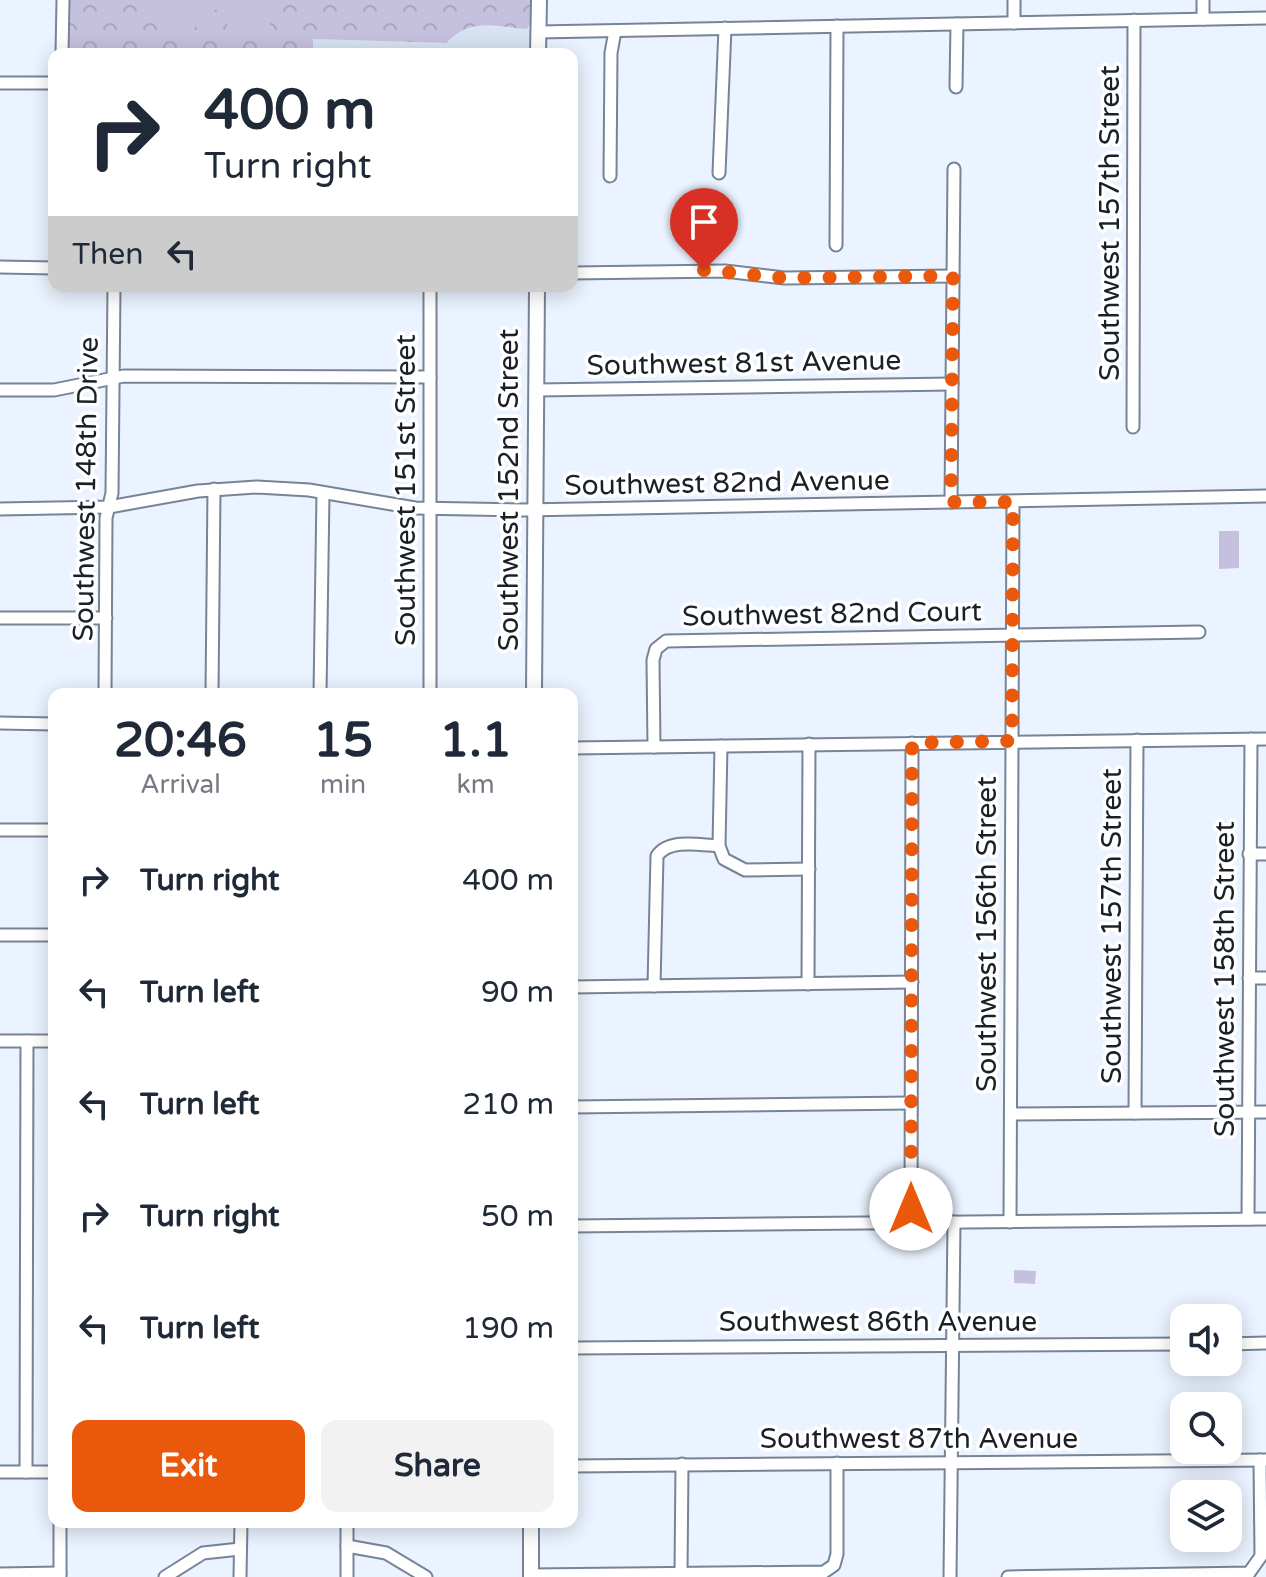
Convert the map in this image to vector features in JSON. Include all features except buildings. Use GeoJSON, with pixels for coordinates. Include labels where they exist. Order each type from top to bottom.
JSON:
{"type":"FeatureCollection","features":[{"type":"Feature","properties":{"kind":"main road"},"geometry":{"type":"LineString","coordinates":[[538,48],[539,0]]}},
{"type":"Feature","properties":{"kind":"main road","name":"Southwest 152nd Street"},"geometry":{"type":"LineString","coordinates":[[534,688],[537,292]]}},
{"type":"Feature","properties":{"kind":"main road"},"geometry":{"type":"LineString","coordinates":[[531,1528],[531,1576]]}},
{"type":"Feature","properties":{"kind":"street"},"geometry":{"type":"LineString","coordinates":[[62,48],[63,0]]}},
{"type":"Feature","properties":{"kind":"street"},"geometry":{"type":"LineString","coordinates":[[1014,0],[1014,23]]}},
{"type":"Feature","properties":{"kind":"street"},"geometry":{"type":"LineString","coordinates":[[1203,0],[1203,19]]}},
{"type":"Feature","properties":{"kind":"street"},"geometry":{"type":"LineString","coordinates":[[538,32],[1266,18]]}},
{"type":"Feature","properties":{"kind":"street","name":"Southwest 157th Street"},"geometry":{"type":"LineString","coordinates":[[1133,427],[1134,20]]}},
{"type":"Feature","properties":{"kind":"street"},"geometry":{"type":"LineString","coordinates":[[956,87],[957,24]]}},
{"type":"Feature","properties":{"kind":"street"},"geometry":{"type":"LineString","coordinates":[[836,245],[837,26]]}},
{"type":"Feature","properties":{"kind":"street"},"geometry":{"type":"LineString","coordinates":[[719,173],[720,28]]}},
{"type":"Feature","properties":{"kind":"street"},"geometry":{"type":"LineString","coordinates":[[610,31],[610,176]]}},
{"type":"Feature","properties":{"kind":"street"},"geometry":{"type":"LineString","coordinates":[[0,83],[48,83]]}},
{"type":"Feature","properties":{"kind":"street"},"geometry":{"type":"LineString","coordinates":[[951,502],[954,169]]}},
{"type":"Feature","properties":{"kind":"street"},"geometry":{"type":"LineString","coordinates":[[0,267],[48,268]]}},
{"type":"Feature","properties":{"kind":"street"},"geometry":{"type":"LineString","coordinates":[[578,273],[725,271],[784,278],[953,276]]}},
{"type":"Feature","properties":{"kind":"street","name":"Southwest 148th Drive"},"geometry":{"type":"LineString","coordinates":[[105,688],[114,292]]}},
{"type":"Feature","properties":{"kind":"street","name":"Southwest 151st Street"},"geometry":{"type":"LineString","coordinates":[[430,292],[430,688]]}},
{"type":"Feature","properties":{"kind":"street"},"geometry":{"type":"LineString","coordinates":[[0,390],[54,390],[113,378],[430,377]]}},
{"type":"Feature","properties":{"kind":"street","name":"Southwest 81st Avenue"},"geometry":{"type":"LineString","coordinates":[[537,390],[952,384]]}},
{"type":"Feature","properties":{"kind":"street","name":"Southwest 82nd Avenue"},"geometry":{"type":"LineString","coordinates":[[0,509],[109,507],[214,489],[271,487],[429,509],[536,510],[1266,496]]}},
{"type":"Feature","properties":{"kind":"street"},"geometry":{"type":"LineString","coordinates":[[212,688],[214,489]]}},
{"type":"Feature","properties":{"kind":"street"},"geometry":{"type":"LineString","coordinates":[[320,688],[323,493]]}},
{"type":"Feature","properties":{"kind":"street","name":"Southwest 156th Street"},"geometry":{"type":"LineString","coordinates":[[1010,1222],[1013,502]]}},
{"type":"Feature","properties":{"kind":"street"},"geometry":{"type":"LineString","coordinates":[[0,618],[106,618]]}},
{"type":"Feature","properties":{"kind":"street","name":"Southwest 82nd Court"},"geometry":{"type":"LineString","coordinates":[[654,747],[653,660],[659,645],[677,640],[1199,632]]}},
{"type":"Feature","properties":{"kind":"street"},"geometry":{"type":"LineString","coordinates":[[0,723],[48,724]]}},
{"type":"Feature","properties":{"kind":"street","name":"Southwest 158th Street"},"geometry":{"type":"LineString","coordinates":[[1248,1219],[1251,739]]}},
{"type":"Feature","properties":{"kind":"street"},"geometry":{"type":"LineString","coordinates":[[578,748],[1266,739]]}},
{"type":"Feature","properties":{"kind":"street","name":"Southwest 157th Street"},"geometry":{"type":"LineString","coordinates":[[1135,1113],[1137,740]]}},
{"type":"Feature","properties":{"kind":"street"},"geometry":{"type":"LineString","coordinates":[[911,1223],[912,743]]}},
{"type":"Feature","properties":{"kind":"street"},"geometry":{"type":"LineString","coordinates":[[808,984],[809,744]]}},
{"type":"Feature","properties":{"kind":"street"},"geometry":{"type":"LineString","coordinates":[[721,746],[719,846],[727,862],[740,869],[809,869]]}},
{"type":"Feature","properties":{"kind":"street"},"geometry":{"type":"LineString","coordinates":[[0,830],[48,830]]}},
{"type":"Feature","properties":{"kind":"street"},"geometry":{"type":"LineString","coordinates":[[654,986],[655,866],[660,851],[675,845],[719,846]]}},
{"type":"Feature","properties":{"kind":"street"},"geometry":{"type":"LineString","coordinates":[[1249,854],[1266,854]]}},
{"type":"Feature","properties":{"kind":"street"},"geometry":{"type":"LineString","coordinates":[[0,935],[48,935]]}},
{"type":"Feature","properties":{"kind":"street"},"geometry":{"type":"LineString","coordinates":[[1249,978],[1266,978]]}},
{"type":"Feature","properties":{"kind":"street"},"geometry":{"type":"LineString","coordinates":[[578,987],[912,982]]}},
{"type":"Feature","properties":{"kind":"street"},"geometry":{"type":"LineString","coordinates":[[0,1041],[48,1041]]}},
{"type":"Feature","properties":{"kind":"street"},"geometry":{"type":"LineString","coordinates":[[26,1472],[27,1041]]}},
{"type":"Feature","properties":{"kind":"street"},"geometry":{"type":"LineString","coordinates":[[578,1107],[911,1103]]}},
{"type":"Feature","properties":{"kind":"street"},"geometry":{"type":"LineString","coordinates":[[1011,1114],[1266,1112]]}},
{"type":"Feature","properties":{"kind":"street"},"geometry":{"type":"LineString","coordinates":[[578,1226],[1266,1219]]}},
{"type":"Feature","properties":{"kind":"street"},"geometry":{"type":"LineString","coordinates":[[950,1577],[954,1222]]}},
{"type":"Feature","properties":{"kind":"street"},"geometry":{"type":"LineString","coordinates":[[1242,1344],[1266,1343]]}},
{"type":"Feature","properties":{"kind":"street","name":"Southwest 86th Avenue"},"geometry":{"type":"LineString","coordinates":[[578,1348],[1170,1344]]}},
{"type":"Feature","properties":{"kind":"street"},"geometry":{"type":"LineString","coordinates":[[1008,1577],[1237,1575],[1256,1568],[1262,1546],[1263,1460]]}},
{"type":"Feature","properties":{"kind":"street","name":"Southwest 87th Avenue"},"geometry":{"type":"LineString","coordinates":[[578,1466],[1263,1460]]}},
{"type":"Feature","properties":{"kind":"street"},"geometry":{"type":"LineString","coordinates":[[531,1576],[815,1573],[831,1569],[837,1548],[837,1463]]}},
{"type":"Feature","properties":{"kind":"street"},"geometry":{"type":"LineString","coordinates":[[681,1574],[682,1464]]}},
{"type":"Feature","properties":{"kind":"street"},"geometry":{"type":"LineString","coordinates":[[0,1472],[48,1472]]}},
{"type":"Feature","properties":{"kind":"street"},"geometry":{"type":"LineString","coordinates":[[0,1574],[60,1575],[60,1528]]}},
{"type":"Feature","properties":{"kind":"street"},"geometry":{"type":"LineString","coordinates":[[240,1577],[241,1528]]}},
{"type":"Feature","properties":{"kind":"street"},"geometry":{"type":"LineString","coordinates":[[347,1528],[347,1577]]}},
{"type":"Feature","properties":{"kind":"street"},"geometry":{"type":"LineString","coordinates":[[347,1546],[386,1553],[426,1577]]}},
{"type":"Feature","properties":{"kind":"street"},"geometry":{"type":"LineString","coordinates":[[165,1577],[203,1553],[240,1549]]}},
{"type":"Feature","properties":{"kind":"shaded area"},"geometry":{"type":"Polygon","coordinates":[[[531,24],[531,48],[313,48],[312,39],[446,43],[460,29],[471,25],[527,29],[531,24]]]}},
{"type":"Feature","properties":{"kind":"green space"},"geometry":{"type":"Polygon","coordinates":[[[66,0],[533,0],[532,21],[527,29],[474,27],[455,35],[446,43],[313,39],[313,48],[66,48],[66,0]]]}},
{"type":"Feature","properties":{"kind":"green space"},"geometry":{"type":"Polygon","coordinates":[[[149,0],[219,0],[222,4],[181,39],[149,0]]]}},
{"type":"Feature","properties":{"kind":"green space"},"geometry":{"type":"Polygon","coordinates":[[[231,0],[272,0],[269,39],[229,37],[225,10],[231,0]]]}},
{"type":"Feature","properties":{"kind":"green space"},"geometry":{"type":"Polygon","coordinates":[[[1219,531],[1239,531],[1239,568],[1219,569],[1219,531]]]}},
{"type":"Feature","properties":{"kind":"green space"},"geometry":{"type":"Polygon","coordinates":[[[1014,1270],[1036,1271],[1035,1284],[1014,1283],[1014,1270]]]}},
{"type":"Feature","properties":{"kind":"route"},"geometry":{"type":"LineString","coordinates":[[704,270],[784,278],[953,276],[951,502],[1013,502],[1012,741],[912,743],[911,1209]]}}]}
